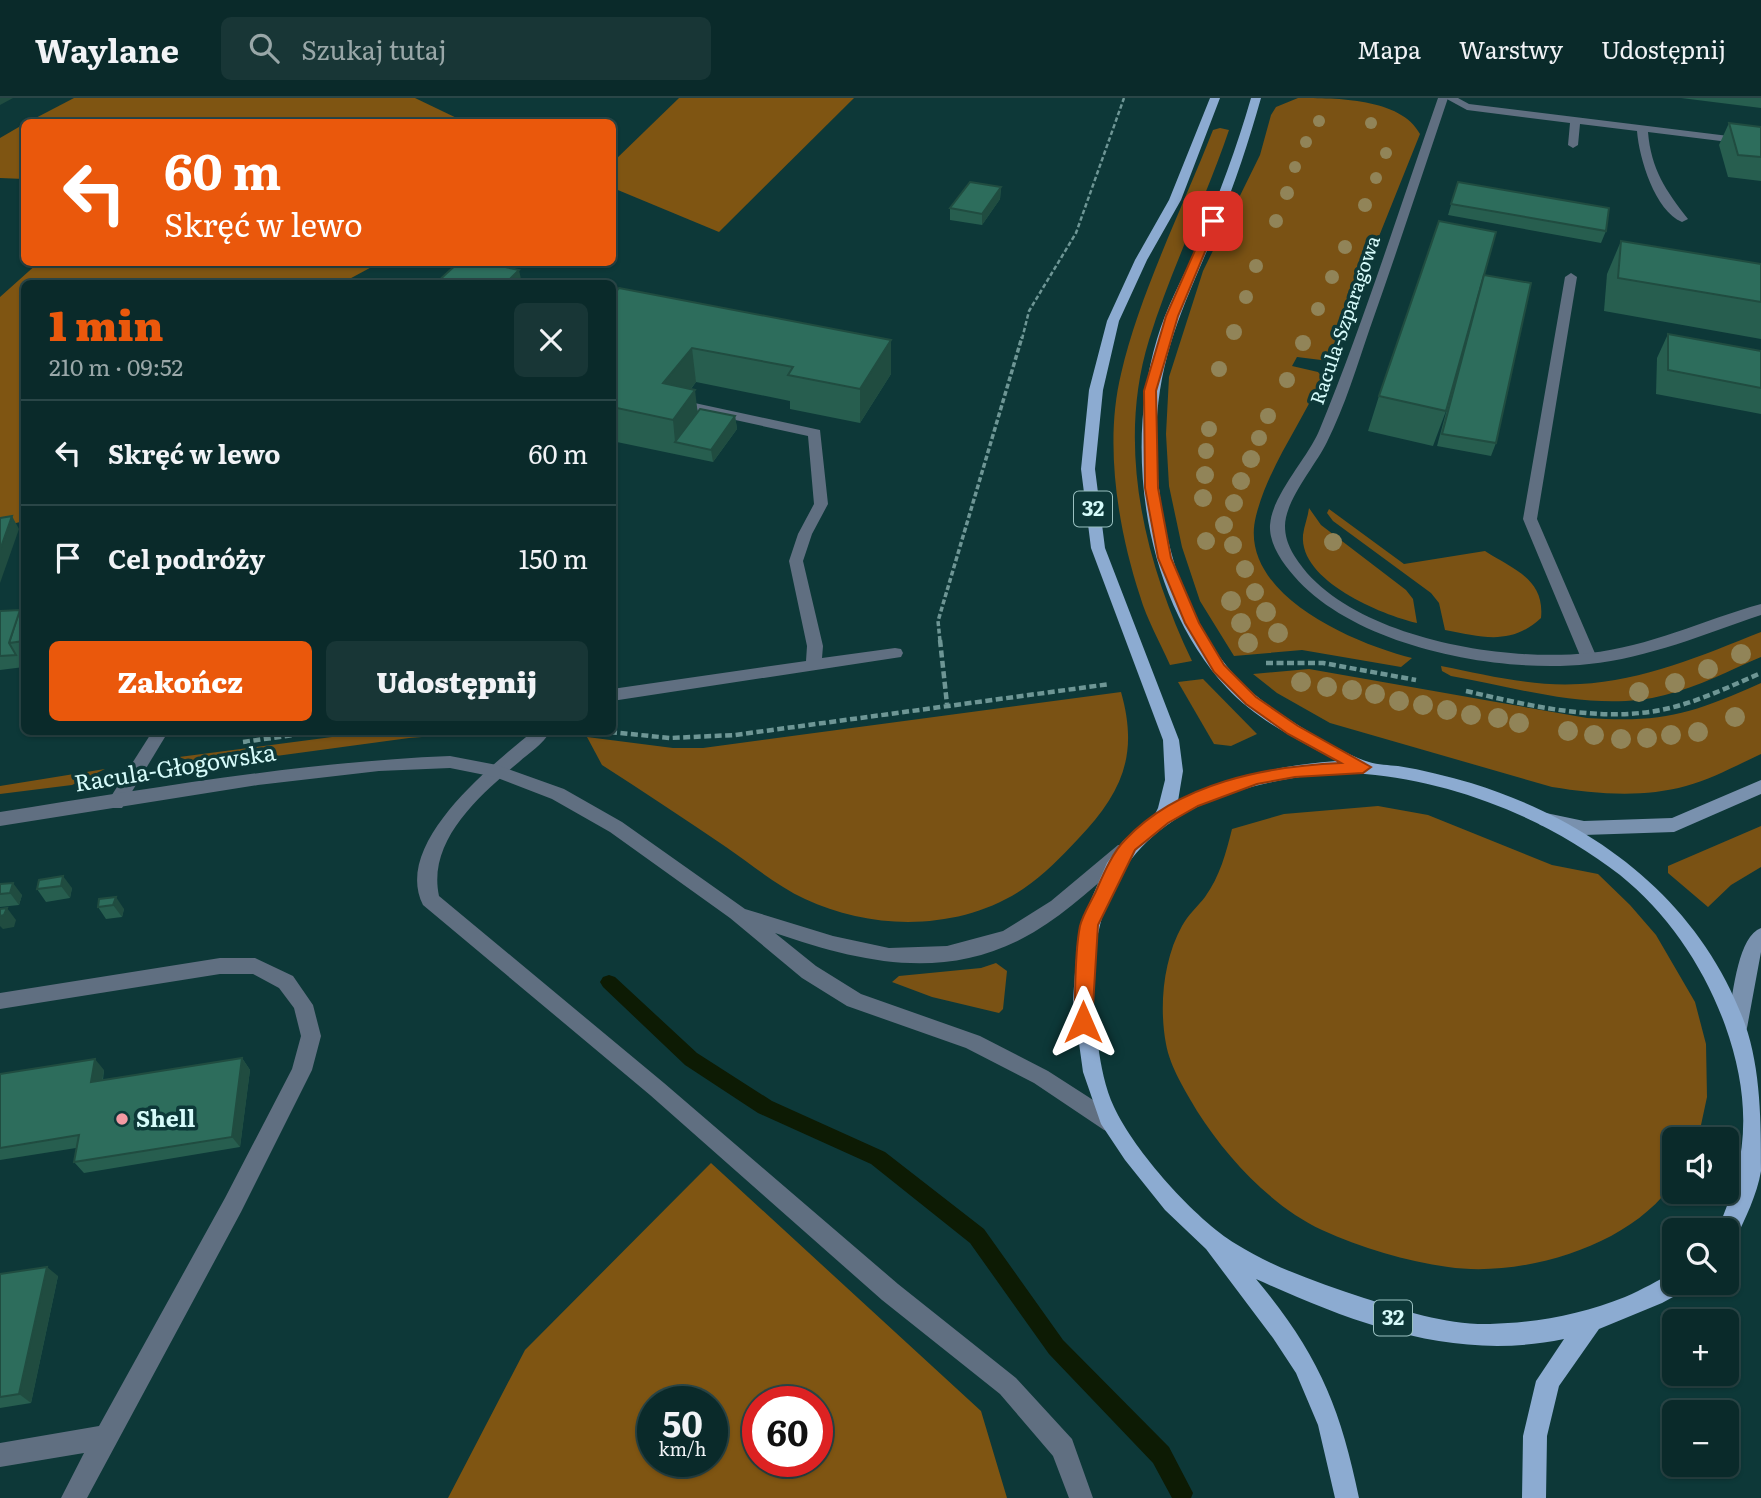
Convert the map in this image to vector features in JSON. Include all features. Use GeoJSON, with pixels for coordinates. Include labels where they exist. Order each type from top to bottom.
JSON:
{"type":"FeatureCollection","features":[{"type":"Feature","properties":{"kind":"main road","name":"32"},"geometry":{"type":"LineString","coordinates":[[1162,819],[1174,795],[1177,772],[1171,740],[1098,548],[1088,469],[1096,390],[1113,321],[1141,260],[1175,200],[1215,98]]}},
{"type":"Feature","properties":{"kind":"main road","name":"32"},"geometry":{"type":"LineString","coordinates":[[1256,98],[1238,160],[1163,340],[1150,391],[1151,488],[1164,558],[1192,623],[1219,669],[1251,701],[1293,730],[1363,767]]}},
{"type":"Feature","properties":{"kind":"main road","name":"32"},"geometry":{"type":"LineString","coordinates":[[1346,1498],[1338,1456],[1314,1384],[1283,1333],[1209,1239],[1168,1196],[1111,1123],[1092,1070],[1083,1022],[1083,985],[1089,925],[1108,882],[1129,845],[1162,819],[1205,796],[1255,778],[1295,771],[1363,767],[1440,782],[1485,795],[1543,820],[1588,844],[1619,866],[1666,907],[1697,946],[1720,988],[1737,1028],[1753,1076],[1759,1122],[1756,1166],[1736,1218]]}},
{"type":"Feature","properties":{"kind":"main road"},"geometry":{"type":"LineString","coordinates":[[1543,820],[1584,828],[1674,825],[1761,787]]}},
{"type":"Feature","properties":{"kind":"main road"},"geometry":{"type":"LineString","coordinates":[[1737,1028],[1751,951],[1761,936]]}},
{"type":"Feature","properties":{"kind":"main road","name":"32"},"geometry":{"type":"LineString","coordinates":[[1209,1239],[1253,1265],[1302,1288],[1427,1328],[1483,1336],[1539,1332],[1590,1322],[1642,1303],[1662,1291]]}},
{"type":"Feature","properties":{"kind":"main road"},"geometry":{"type":"LineString","coordinates":[[1534,1498],[1535,1436],[1548,1381],[1590,1322]]}},
{"type":"Feature","properties":{"kind":"street","name":"Racula-Szparagowa"},"geometry":{"type":"LineString","coordinates":[[1443,98],[1325,435],[1278,522],[1282,549],[1309,588],[1363,622],[1517,661],[1589,659]]}},
{"type":"Feature","properties":{"kind":"street"},"geometry":{"type":"LineString","coordinates":[[1450,98],[1467,107],[1761,143]]}},
{"type":"Feature","properties":{"kind":"street"},"geometry":{"type":"LineString","coordinates":[[1573,145],[1575,122]]}},
{"type":"Feature","properties":{"kind":"street"},"geometry":{"type":"LineString","coordinates":[[1642,128],[1643,151],[1656,189],[1682,219]]}},
{"type":"Feature","properties":{"kind":"street"},"geometry":{"type":"LineString","coordinates":[[1572,276],[1531,519],[1589,659],[1674,639],[1761,609]]}},
{"type":"Feature","properties":{"kind":"street"},"geometry":{"type":"LineString","coordinates":[[690,406],[815,433],[821,503],[805,534],[796,561],[815,646],[814,665]]}},
{"type":"Feature","properties":{"kind":"street"},"geometry":{"type":"LineString","coordinates":[[616,694],[895,653]]}},
{"type":"Feature","properties":{"kind":"street"},"geometry":{"type":"LineString","coordinates":[[116,803],[158,735]]}},
{"type":"Feature","properties":{"kind":"street"},"geometry":{"type":"LineString","coordinates":[[539,735],[497,771],[445,828],[426,870],[430,900],[657,1089],[890,1292],[1008,1386],[1063,1448],[1081,1498]]}},
{"type":"Feature","properties":{"kind":"street","name":"Racula-Głogowska"},"geometry":{"type":"LineString","coordinates":[[0,819],[258,779],[379,765],[450,762],[497,771],[558,794],[616,827],[737,913],[809,972],[854,1000],[973,1042],[1041,1077],[1111,1123]]}},
{"type":"Feature","properties":{"kind":"street","name":"Racula-Głogowska"},"geometry":{"type":"LineString","coordinates":[[737,913],[852,950],[907,959],[957,953],[1012,936],[1049,913],[1129,845]]}},
{"type":"Feature","properties":{"kind":"street"},"geometry":{"type":"LineString","coordinates":[[0,1001],[232,966],[255,966],[286,982],[303,1005],[311,1036],[302,1070],[73,1498]]}},
{"type":"Feature","properties":{"kind":"street"},"geometry":{"type":"LineString","coordinates":[[0,1455],[108,1437]]}},
{"type":"Feature","properties":{"kind":"path"},"geometry":{"type":"LineString","coordinates":[[947,704],[938,621],[1004,406],[1029,311],[1076,233],[1124,98]]}},
{"type":"Feature","properties":{"kind":"path"},"geometry":{"type":"LineString","coordinates":[[1256,665],[1294,660],[1359,668],[1421,681]]}},
{"type":"Feature","properties":{"kind":"path"},"geometry":{"type":"LineString","coordinates":[[1458,689],[1563,709],[1612,713],[1644,711],[1709,695],[1761,673]]}},
{"type":"Feature","properties":{"kind":"path"},"geometry":{"type":"LineString","coordinates":[[616,733],[670,738],[735,735],[947,704],[1118,684]]}},
{"type":"Feature","properties":{"kind":"shaded area"},"geometry":{"type":"Polygon","coordinates":[[[74,98],[415,98],[459,119],[34,119],[74,98]]]}},
{"type":"Feature","properties":{"kind":"shaded area"},"geometry":{"type":"Polygon","coordinates":[[[679,98],[854,98],[719,232],[616,189],[616,159],[679,98]]]}},
{"type":"Feature","properties":{"kind":"shaded area"},"geometry":{"type":"Polygon","coordinates":[[[1298,98],[1348,100],[1383,107],[1411,122],[1420,134],[1329,361],[1297,357],[1292,366],[1318,372],[1322,377],[1261,498],[1256,516],[1255,544],[1264,569],[1282,592],[1305,611],[1332,627],[1361,641],[1412,658],[1401,667],[1302,650],[1234,656],[1200,601],[1182,547],[1169,486],[1166,434],[1169,377],[1203,271],[1260,155],[1271,115],[1276,107],[1298,98]]]}},
{"type":"Feature","properties":{"kind":"shaded area"},"geometry":{"type":"Polygon","coordinates":[[[21,126],[21,179],[0,178],[0,138],[21,126]]]}},
{"type":"Feature","properties":{"kind":"shaded area"},"geometry":{"type":"Polygon","coordinates":[[[1213,130],[1229,130],[1149,340],[1139,380],[1135,422],[1140,504],[1149,545],[1175,623],[1192,661],[1170,665],[1143,605],[1125,543],[1114,457],[1116,401],[1129,344],[1150,282],[1213,130]]]}},
{"type":"Feature","properties":{"kind":"shaded area"},"geometry":{"type":"Polygon","coordinates":[[[35,266],[373,266],[348,280],[21,280],[21,522],[0,527],[0,297],[35,266]]]}},
{"type":"Feature","properties":{"kind":"shaded area"},"geometry":{"type":"Polygon","coordinates":[[[1309,508],[1321,525],[1406,590],[1413,599],[1417,623],[1364,604],[1328,581],[1314,567],[1305,552],[1303,535],[1309,508]]]}},
{"type":"Feature","properties":{"kind":"shaded area"},"geometry":{"type":"Polygon","coordinates":[[[1329,509],[1404,564],[1485,551],[1516,570],[1532,584],[1541,605],[1541,618],[1519,633],[1507,636],[1484,637],[1445,630],[1439,603],[1431,593],[1333,521],[1327,513],[1329,509]]]}},
{"type":"Feature","properties":{"kind":"shaded area"},"geometry":{"type":"Polygon","coordinates":[[[1761,632],[1761,657],[1690,688],[1639,700],[1558,697],[1451,676],[1442,671],[1441,666],[1545,684],[1603,682],[1672,666],[1761,632]]]}},
{"type":"Feature","properties":{"kind":"shaded area"},"geometry":{"type":"Polygon","coordinates":[[[1309,669],[1587,718],[1614,719],[1677,714],[1761,683],[1761,754],[1705,780],[1670,790],[1619,794],[1552,787],[1330,723],[1277,693],[1253,674],[1309,669]]]}},
{"type":"Feature","properties":{"kind":"shaded area"},"geometry":{"type":"Polygon","coordinates":[[[1203,679],[1257,734],[1231,746],[1214,744],[1178,682],[1203,679]]]}},
{"type":"Feature","properties":{"kind":"shaded area"},"geometry":{"type":"Polygon","coordinates":[[[1121,692],[1128,735],[1123,772],[1106,805],[1072,846],[1038,878],[998,903],[972,913],[916,922],[859,917],[795,894],[602,765],[587,737],[673,748],[703,748],[1121,692]]]}},
{"type":"Feature","properties":{"kind":"shaded area"},"geometry":{"type":"Polygon","coordinates":[[[347,735],[448,735],[203,766],[179,757],[347,735]]]}},
{"type":"Feature","properties":{"kind":"shaded area"},"geometry":{"type":"Polygon","coordinates":[[[105,769],[72,785],[0,794],[0,786],[105,769]]]}},
{"type":"Feature","properties":{"kind":"shaded area"},"geometry":{"type":"Polygon","coordinates":[[[1378,806],[1428,815],[1552,865],[1598,874],[1630,905],[1656,935],[1695,1002],[1706,1044],[1707,1097],[1701,1127],[1662,1127],[1662,1196],[1656,1203],[1632,1223],[1574,1252],[1541,1262],[1509,1267],[1448,1267],[1384,1253],[1322,1230],[1285,1208],[1236,1163],[1197,1111],[1171,1062],[1164,1030],[1164,984],[1176,939],[1190,914],[1215,881],[1232,829],[1284,814],[1378,806]]]}},
{"type":"Feature","properties":{"kind":"shaded area"},"geometry":{"type":"Polygon","coordinates":[[[1761,826],[1761,867],[1731,885],[1708,907],[1668,873],[1668,866],[1761,826]]]}},
{"type":"Feature","properties":{"kind":"shaded area"},"geometry":{"type":"Polygon","coordinates":[[[996,963],[1007,971],[1003,1009],[999,1013],[932,997],[892,982],[899,976],[981,968],[996,963]]]}},
{"type":"Feature","properties":{"kind":"shaded area"},"geometry":{"type":"Polygon","coordinates":[[[711,1163],[981,1411],[1007,1498],[448,1498],[525,1350],[711,1163]]]}},
{"type":"Feature","properties":{"kind":"building"},"geometry":{"type":"Polygon","coordinates":[[[1729,123],[1761,127],[1761,157],[1738,155],[1729,123]]]}},
{"type":"Feature","properties":{"kind":"building"},"geometry":{"type":"Polygon","coordinates":[[[970,182],[1001,187],[982,214],[950,208],[970,182]]]}},
{"type":"Feature","properties":{"kind":"building"},"geometry":{"type":"Polygon","coordinates":[[[1458,182],[1609,208],[1606,231],[1451,204],[1458,182]]]}},
{"type":"Feature","properties":{"kind":"building"},"geometry":{"type":"Polygon","coordinates":[[[1439,221],[1496,232],[1446,411],[1379,396],[1439,221]]]}},
{"type":"Feature","properties":{"kind":"building"},"geometry":{"type":"Polygon","coordinates":[[[1621,241],[1761,264],[1761,302],[1618,278],[1621,241]]]}},
{"type":"Feature","properties":{"kind":"building"},"geometry":{"type":"Polygon","coordinates":[[[455,266],[500,266],[519,270],[509,280],[439,280],[455,266]]]}},
{"type":"Feature","properties":{"kind":"building"},"geometry":{"type":"Polygon","coordinates":[[[1484,275],[1531,283],[1496,443],[1442,434],[1484,275]]]}},
{"type":"Feature","properties":{"kind":"building"},"geometry":{"type":"Polygon","coordinates":[[[619,288],[891,340],[860,389],[788,375],[793,367],[692,348],[663,383],[695,390],[673,420],[616,408],[616,291],[619,288]]]}},
{"type":"Feature","properties":{"kind":"building"},"geometry":{"type":"Polygon","coordinates":[[[1668,334],[1761,351],[1761,388],[1668,370],[1668,334]]]}},
{"type":"Feature","properties":{"kind":"building"},"geometry":{"type":"Polygon","coordinates":[[[700,409],[735,416],[711,450],[675,442],[700,409]]]}},
{"type":"Feature","properties":{"kind":"building"},"geometry":{"type":"Polygon","coordinates":[[[12,516],[0,550],[0,518],[12,516]]]}},
{"type":"Feature","properties":{"kind":"building"},"geometry":{"type":"Polygon","coordinates":[[[21,606],[21,641],[9,643],[21,606]]]}},
{"type":"Feature","properties":{"kind":"building"},"geometry":{"type":"Polygon","coordinates":[[[20,610],[9,643],[16,655],[0,656],[0,611],[20,610]]]}},
{"type":"Feature","properties":{"kind":"building"},"geometry":{"type":"Polygon","coordinates":[[[63,876],[61,886],[37,889],[39,880],[63,876]]]}},
{"type":"Feature","properties":{"kind":"building"},"geometry":{"type":"Polygon","coordinates":[[[13,883],[10,893],[0,894],[0,884],[13,883]]]}},
{"type":"Feature","properties":{"kind":"building"},"geometry":{"type":"Polygon","coordinates":[[[116,897],[113,905],[98,907],[99,899],[116,897]]]}},
{"type":"Feature","properties":{"kind":"building"},"geometry":{"type":"Polygon","coordinates":[[[7,908],[4,915],[0,916],[0,909],[7,908]]]}},
{"type":"Feature","properties":{"kind":"building","name":"Shell"},"geometry":{"type":"Polygon","coordinates":[[[242,1058],[232,1137],[74,1162],[79,1135],[0,1148],[0,1074],[95,1059],[91,1082],[242,1058]]]}},
{"type":"Feature","properties":{"kind":"building"},"geometry":{"type":"Polygon","coordinates":[[[47,1267],[19,1394],[0,1397],[0,1274],[47,1267]]]}},
{"type":"Feature","properties":{"kind":"waterway"},"geometry":{"type":"LineString","coordinates":[[609,982],[691,1059],[765,1107],[878,1158],[977,1236],[1056,1347],[1161,1455],[1182,1493]]}},
{"type":"Feature","properties":{"kind":"place","name":"Shell"},"geometry":{"type":"Point","coordinates":[122,1119]}},
{"type":"Feature","properties":{"kind":"route"},"geometry":{"type":"LineString","coordinates":[[1083,1022],[1083,985],[1089,925],[1108,882],[1129,845],[1162,819],[1192,802],[1255,778],[1295,771],[1363,767],[1293,730],[1251,701],[1219,669],[1192,623],[1164,558],[1151,488],[1150,391],[1163,340],[1213,221]]}}]}
